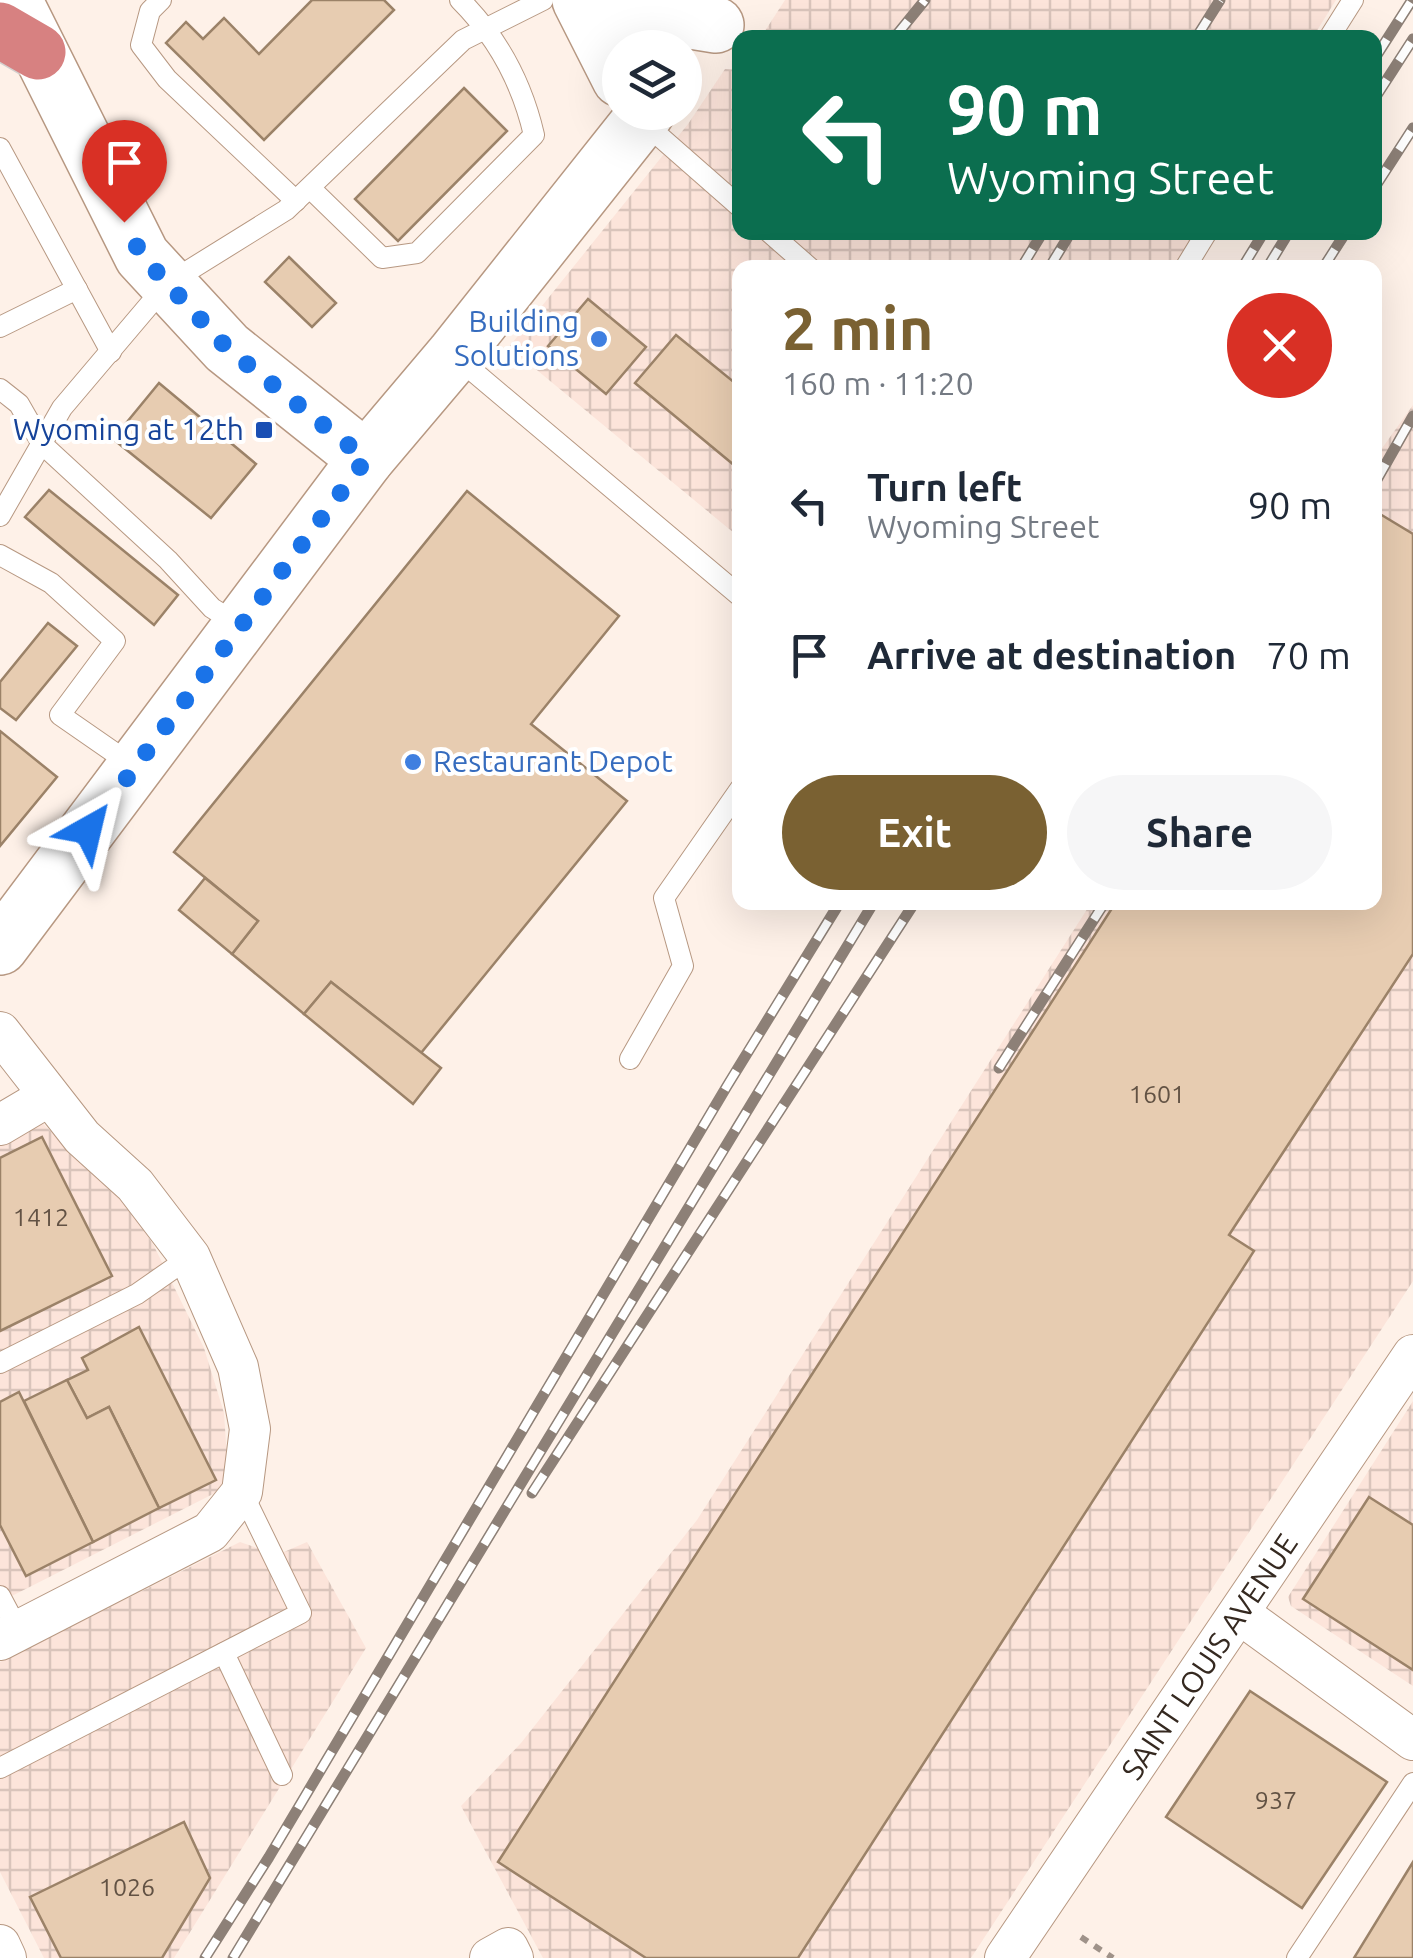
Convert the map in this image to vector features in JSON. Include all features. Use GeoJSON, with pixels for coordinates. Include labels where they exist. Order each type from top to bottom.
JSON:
{"type":"FeatureCollection","features":[{"type":"Feature","properties":{"kind":"main road"},"geometry":{"type":"LineString","coordinates":[[14,0],[19,41],[142,256],[227,348],[366,459]]}},
{"type":"Feature","properties":{"kind":"main road"},"geometry":{"type":"LineString","coordinates":[[580,0],[602,42]]}},
{"type":"Feature","properties":{"kind":"main road"},"geometry":{"type":"LineString","coordinates":[[610,0],[642,13],[712,30]]}},
{"type":"Feature","properties":{"kind":"main road"},"geometry":{"type":"LineString","coordinates":[[0,947],[366,459],[454,355],[618,130]]}},
{"type":"Feature","properties":{"kind":"street"},"geometry":{"type":"LineString","coordinates":[[0,1032],[82,1136],[135,1186],[190,1256],[238,1368],[250,1429],[242,1492],[210,1532],[6,1622]]}},
{"type":"Feature","properties":{"kind":"street"},"geometry":{"type":"LineString","coordinates":[[0,1124],[49,1096]]}},
{"type":"Feature","properties":{"kind":"street","name":"SAINT LOUIS AVENUE"},"geometry":{"type":"LineString","coordinates":[[1005,1958],[1413,1354]]}},
{"type":"Feature","properties":{"kind":"street"},"geometry":{"type":"LineString","coordinates":[[1240,1614],[1413,1740]]}},
{"type":"Feature","properties":{"kind":"street"},"geometry":{"type":"LineString","coordinates":[[0,1945],[6,1958]]}},
{"type":"Feature","properties":{"kind":"lane"},"geometry":{"type":"LineString","coordinates":[[161,0],[150,11],[141,44],[167,79],[382,258],[418,253],[534,135],[525,98],[488,28],[460,0]]}},
{"type":"Feature","properties":{"kind":"lane"},"geometry":{"type":"LineString","coordinates":[[0,516],[62,408],[167,284],[303,195],[463,40],[543,0]]}},
{"type":"Feature","properties":{"kind":"lane"},"geometry":{"type":"LineString","coordinates":[[1334,30],[1353,0]]}},
{"type":"Feature","properties":{"kind":"lane"},"geometry":{"type":"LineString","coordinates":[[661,130],[732,199]]}},
{"type":"Feature","properties":{"kind":"lane"},"geometry":{"type":"LineString","coordinates":[[0,148],[111,352]]}},
{"type":"Feature","properties":{"kind":"lane"},"geometry":{"type":"LineString","coordinates":[[779,240],[801,260]]}},
{"type":"Feature","properties":{"kind":"lane"},"geometry":{"type":"LineString","coordinates":[[0,327],[76,288]]}},
{"type":"Feature","properties":{"kind":"lane"},"geometry":{"type":"LineString","coordinates":[[454,355],[732,589]]}},
{"type":"Feature","properties":{"kind":"lane"},"geometry":{"type":"LineString","coordinates":[[0,389],[19,404],[42,444],[168,560],[212,608],[240,626]]}},
{"type":"Feature","properties":{"kind":"lane"},"geometry":{"type":"LineString","coordinates":[[0,555],[51,584],[115,641],[60,715],[134,767]]}},
{"type":"Feature","properties":{"kind":"lane"},"geometry":{"type":"LineString","coordinates":[[630,1059],[683,966],[664,898],[732,801]]}},
{"type":"Feature","properties":{"kind":"lane"},"geometry":{"type":"LineString","coordinates":[[0,1363],[136,1294],[190,1256]]}},
{"type":"Feature","properties":{"kind":"lane"},"geometry":{"type":"LineString","coordinates":[[0,1768],[301,1613],[242,1492]]}},
{"type":"Feature","properties":{"kind":"lane"},"geometry":{"type":"LineString","coordinates":[[224,1653],[282,1775]]}},
{"type":"Feature","properties":{"kind":"lane"},"geometry":{"type":"LineString","coordinates":[[1298,1958],[1413,1783]]}},
{"type":"Feature","properties":{"kind":"path"},"geometry":{"type":"LineString","coordinates":[[1081,1937],[1113,1958]]}},
{"type":"Feature","properties":{"kind":"shaded area"},"geometry":{"type":"Polygon","coordinates":[[[785,0],[1336,0],[1317,30],[766,30],[785,0]]]}},
{"type":"Feature","properties":{"kind":"shaded area"},"geometry":{"type":"Polygon","coordinates":[[[725,69],[732,69],[732,240],[1190,240],[1177,260],[732,260],[732,531],[509,347],[683,130],[702,130],[702,103],[725,69]]]}},
{"type":"Feature","properties":{"kind":"shaded area"},"geometry":{"type":"Polygon","coordinates":[[[1413,405],[1413,1281],[971,1958],[543,1958],[461,1806],[521,1743],[697,1520],[1087,910],[1382,910],[1382,448],[1413,405]]]}},
{"type":"Feature","properties":{"kind":"shaded area"},"geometry":{"type":"Polygon","coordinates":[[[36,1117],[123,1201],[153,1244],[204,1348],[224,1413],[228,1474],[217,1492],[0,1602],[0,1134],[36,1117]]]}},
{"type":"Feature","properties":{"kind":"shaded area"},"geometry":{"type":"Polygon","coordinates":[[[1413,1401],[1413,1686],[1291,1606],[1288,1597],[1413,1401]]]}},
{"type":"Feature","properties":{"kind":"shaded area"},"geometry":{"type":"Polygon","coordinates":[[[240,1542],[277,1555],[307,1542],[366,1648],[174,1958],[44,1958],[0,1872],[0,1662],[240,1542]]]}},
{"type":"Feature","properties":{"kind":"building"},"geometry":{"type":"Polygon","coordinates":[[[312,0],[384,0],[394,10],[264,140],[166,43],[186,22],[203,39],[224,18],[259,54],[312,0]]]}},
{"type":"Feature","properties":{"kind":"building"},"geometry":{"type":"Polygon","coordinates":[[[464,88],[507,131],[398,241],[355,199],[464,88]]]}},
{"type":"Feature","properties":{"kind":"building"},"geometry":{"type":"Polygon","coordinates":[[[289,257],[336,303],[312,327],[265,282],[289,257]]]}},
{"type":"Feature","properties":{"kind":"building"},"geometry":{"type":"Polygon","coordinates":[[[588,299],[646,347],[606,394],[548,346],[588,299]]]}},
{"type":"Feature","properties":{"kind":"building"},"geometry":{"type":"Polygon","coordinates":[[[676,335],[732,380],[732,463],[635,383],[676,335]]]}},
{"type":"Feature","properties":{"kind":"building"},"geometry":{"type":"Polygon","coordinates":[[[159,383],[256,464],[211,518],[113,439],[159,383]]]}},
{"type":"Feature","properties":{"kind":"building"},"geometry":{"type":"Polygon","coordinates":[[[49,490],[178,595],[154,625],[25,517],[49,490]]]}},
{"type":"Feature","properties":{"kind":"building","name":"Restaurant Depot"},"geometry":{"type":"Polygon","coordinates":[[[467,491],[619,616],[531,724],[627,801],[421,1053],[331,982],[304,1014],[232,954],[258,921],[174,852],[467,491]]]}},
{"type":"Feature","properties":{"kind":"building"},"geometry":{"type":"Polygon","coordinates":[[[1382,515],[1413,534],[1413,954],[1229,1235],[1254,1251],[798,1958],[646,1958],[498,1862],[1111,910],[1382,910],[1382,515]]]}},
{"type":"Feature","properties":{"kind":"building"},"geometry":{"type":"Polygon","coordinates":[[[48,623],[77,646],[16,720],[0,708],[0,682],[48,623]]]}},
{"type":"Feature","properties":{"kind":"building"},"geometry":{"type":"Polygon","coordinates":[[[0,731],[57,777],[0,846],[0,731]]]}},
{"type":"Feature","properties":{"kind":"building"},"geometry":{"type":"Polygon","coordinates":[[[205,878],[258,921],[232,954],[179,910],[205,878]]]}},
{"type":"Feature","properties":{"kind":"building"},"geometry":{"type":"Polygon","coordinates":[[[331,982],[441,1068],[413,1104],[304,1014],[331,982]]]}},
{"type":"Feature","properties":{"kind":"building"},"geometry":{"type":"Polygon","coordinates":[[[42,1137],[112,1276],[0,1331],[0,1158],[42,1137]]]}},
{"type":"Feature","properties":{"kind":"building"},"geometry":{"type":"Polygon","coordinates":[[[139,1327],[216,1480],[159,1508],[109,1407],[87,1418],[67,1380],[88,1370],[82,1358],[139,1327]]]}},
{"type":"Feature","properties":{"kind":"building"},"geometry":{"type":"Polygon","coordinates":[[[67,1380],[87,1418],[109,1407],[159,1508],[93,1542],[24,1401],[67,1380]]]}},
{"type":"Feature","properties":{"kind":"building"},"geometry":{"type":"Polygon","coordinates":[[[19,1392],[93,1542],[26,1576],[0,1525],[0,1402],[19,1392]]]}},
{"type":"Feature","properties":{"kind":"building"},"geometry":{"type":"Polygon","coordinates":[[[1369,1497],[1413,1525],[1413,1670],[1303,1599],[1369,1497]]]}},
{"type":"Feature","properties":{"kind":"building"},"geometry":{"type":"Polygon","coordinates":[[[1250,1691],[1387,1782],[1302,1908],[1166,1817],[1250,1691]]]}},
{"type":"Feature","properties":{"kind":"building"},"geometry":{"type":"Polygon","coordinates":[[[184,1822],[210,1878],[162,1958],[61,1958],[30,1897],[184,1822]]]}},
{"type":"Feature","properties":{"kind":"building"},"geometry":{"type":"Polygon","coordinates":[[[1413,1862],[1413,1958],[1354,1958],[1413,1862]]]}},
{"type":"Feature","properties":{"kind":"railway"},"geometry":{"type":"LineString","coordinates":[[901,30],[925,0]]}},
{"type":"Feature","properties":{"kind":"railway"},"geometry":{"type":"LineString","coordinates":[[1201,30],[1220,0]]}},
{"type":"Feature","properties":{"kind":"railway"},"geometry":{"type":"LineString","coordinates":[[1382,47],[1412,0]]}},
{"type":"Feature","properties":{"kind":"railway"},"geometry":{"type":"LineString","coordinates":[[1382,87],[1413,39]]}},
{"type":"Feature","properties":{"kind":"railway"},"geometry":{"type":"LineString","coordinates":[[1382,176],[1413,128]]}},
{"type":"Feature","properties":{"kind":"railway"},"geometry":{"type":"LineString","coordinates":[[1026,260],[1038,240]]}},
{"type":"Feature","properties":{"kind":"railway"},"geometry":{"type":"LineString","coordinates":[[1054,260],[1066,240]]}},
{"type":"Feature","properties":{"kind":"railway"},"geometry":{"type":"LineString","coordinates":[[1247,260],[1259,240]]}},
{"type":"Feature","properties":{"kind":"railway"},"geometry":{"type":"LineString","coordinates":[[1272,260],[1284,240]]}},
{"type":"Feature","properties":{"kind":"railway"},"geometry":{"type":"LineString","coordinates":[[1328,260],[1341,240]]}},
{"type":"Feature","properties":{"kind":"railway"},"geometry":{"type":"LineString","coordinates":[[1382,471],[1413,416]]}},
{"type":"Feature","properties":{"kind":"railway"},"geometry":{"type":"LineString","coordinates":[[205,1958],[835,910]]}},
{"type":"Feature","properties":{"kind":"railway"},"geometry":{"type":"LineString","coordinates":[[233,1958],[869,910]]}},
{"type":"Feature","properties":{"kind":"railway"},"geometry":{"type":"LineString","coordinates":[[532,1493],[910,910]]}},
{"type":"Feature","properties":{"kind":"railway"},"geometry":{"type":"LineString","coordinates":[[999,1068],[1100,910]]}},
{"type":"Feature","properties":{"kind":"place","name":"Building Solutions"},"geometry":{"type":"Point","coordinates":[599,339]}},
{"type":"Feature","properties":{"kind":"place","name":"Wyoming at 12th"},"geometry":{"type":"Point","coordinates":[264,430]}},
{"type":"Feature","properties":{"kind":"place","name":"Restaurant Depot"},"geometry":{"type":"Point","coordinates":[413,762]}},
{"type":"Feature","properties":{"kind":"route"},"geometry":{"type":"LineString","coordinates":[[88,830],[366,459],[227,348],[142,256],[124,222]]}}]}
